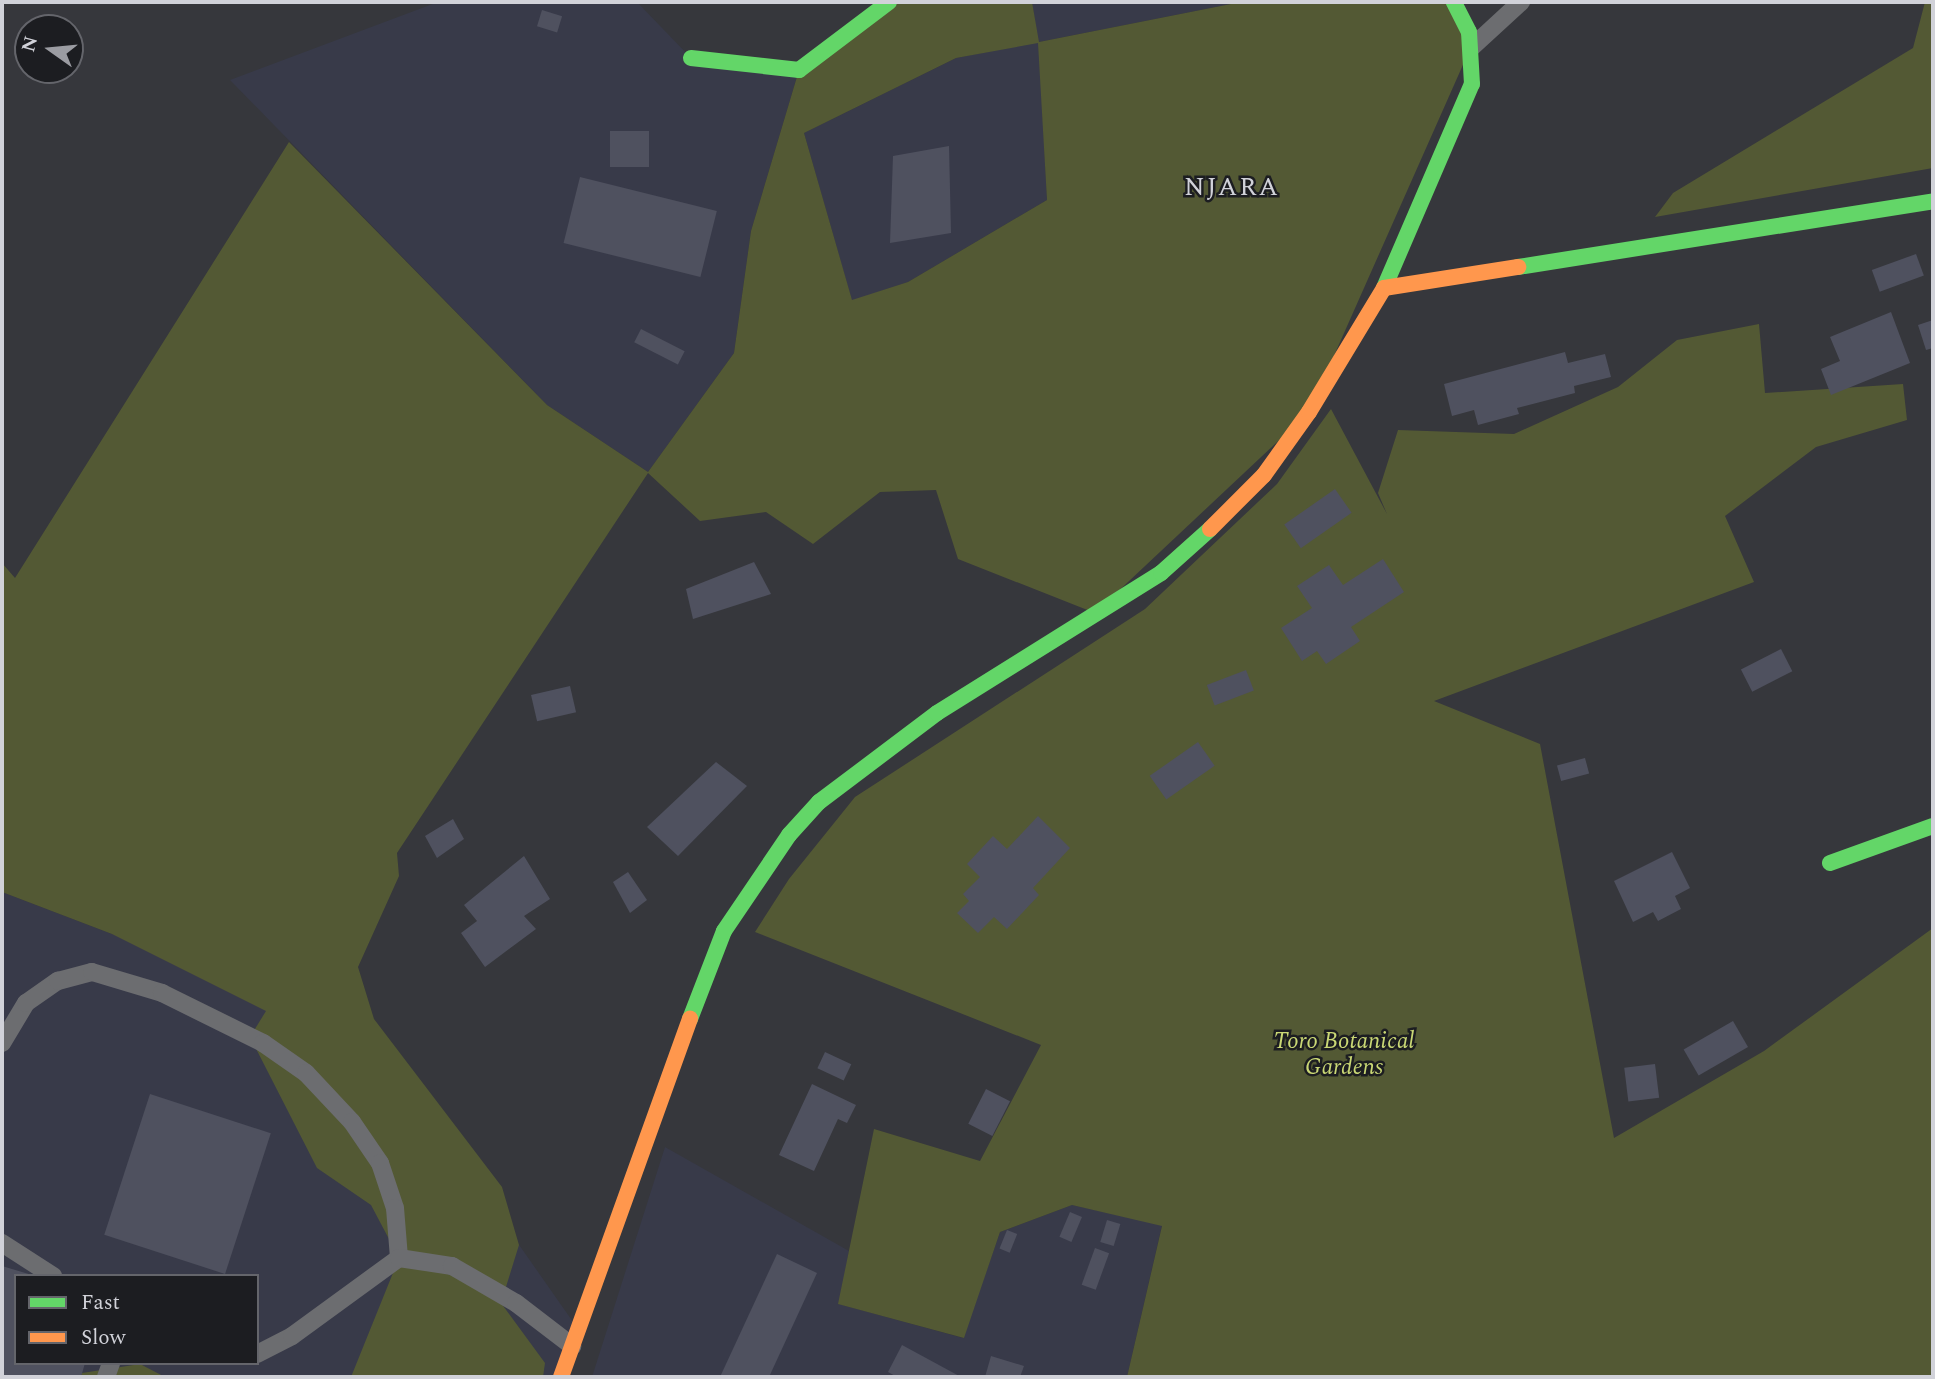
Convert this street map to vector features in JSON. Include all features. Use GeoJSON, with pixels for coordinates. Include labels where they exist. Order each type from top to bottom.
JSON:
{"type":"FeatureCollection","features":[{"type":"Feature","properties":{"kind":"main road"},"geometry":{"type":"LineString","coordinates":[[691,58],[799,70],[889,2]]}},
{"type":"Feature","properties":{"kind":"main road"},"geometry":{"type":"LineString","coordinates":[[561,1377],[653,1115],[724,932],[789,835],[819,802],[937,713],[1161,573],[1264,475],[1310,412],[1384,288],[1472,85],[1469,32],[1454,2]]}},
{"type":"Feature","properties":{"kind":"main road"},"geometry":{"type":"LineString","coordinates":[[1384,288],[1933,201]]}},
{"type":"Feature","properties":{"kind":"main road"},"geometry":{"type":"LineString","coordinates":[[1830,863],[1933,826]]}},
{"type":"Feature","properties":{"kind":"lane"},"geometry":{"type":"LineString","coordinates":[[1469,49],[1521,2]]}},
{"type":"Feature","properties":{"kind":"lane"},"geometry":{"type":"LineString","coordinates":[[2,1043],[26,1003],[58,981],[92,972],[162,993],[263,1043],[306,1073],[352,1122],[380,1163],[395,1208],[399,1258]]}},
{"type":"Feature","properties":{"kind":"lane"},"geometry":{"type":"LineString","coordinates":[[2,1243],[50,1274]]}},
{"type":"Feature","properties":{"kind":"lane"},"geometry":{"type":"LineString","coordinates":[[259,1353],[303,1329],[399,1258],[452,1266],[516,1303],[572,1346]]}},
{"type":"Feature","properties":{"kind":"shaded area"},"geometry":{"type":"Polygon","coordinates":[[[438,2],[637,2],[691,58],[799,70],[751,231],[734,353],[648,472],[547,405],[230,80],[438,2]]]}},
{"type":"Feature","properties":{"kind":"shaded area"},"geometry":{"type":"Polygon","coordinates":[[[1032,2],[1241,2],[1039,42],[1047,200],[908,282],[852,301],[804,133],[956,58],[1038,42],[1032,2]]]}},
{"type":"Feature","properties":{"kind":"shaded area"},"geometry":{"type":"Polygon","coordinates":[[[2,892],[112,934],[323,965],[578,1329],[561,1377],[2,1377],[2,892]]]}},
{"type":"Feature","properties":{"kind":"shaded area"},"geometry":{"type":"Polygon","coordinates":[[[665,1147],[849,1251],[839,1304],[963,1338],[1000,1232],[1072,1205],[1162,1225],[1127,1377],[592,1377],[665,1147]]]}},
{"type":"Feature","properties":{"kind":"green space"},"geometry":{"type":"Polygon","coordinates":[[[889,2],[1032,2],[1039,42],[1241,2],[1454,2],[1470,49],[1309,412],[1095,613],[958,559],[936,490],[880,492],[813,544],[766,512],[700,521],[648,473],[397,853],[399,876],[358,967],[374,1019],[502,1187],[519,1245],[501,1303],[545,1363],[543,1377],[351,1377],[399,1258],[371,1205],[317,1168],[250,1037],[266,1011],[112,934],[2,892],[2,563],[15,578],[289,142],[547,405],[648,472],[734,353],[751,231],[799,70],[889,2]],[[1038,43],[956,58],[804,133],[852,300],[908,282],[1047,200],[1038,43]]]}},
{"type":"Feature","properties":{"kind":"green space"},"geometry":{"type":"Polygon","coordinates":[[[1925,2],[1933,2],[1933,168],[1655,217],[1673,193],[1913,48],[1925,2]]]}},
{"type":"Feature","properties":{"kind":"green space","name":"Toro Botanical Gardens"},"geometry":{"type":"Polygon","coordinates":[[[1759,324],[1765,393],[1903,384],[1907,420],[1816,447],[1725,516],[1754,582],[1434,701],[1540,744],[1614,1138],[1764,1051],[1933,928],[1933,1377],[1127,1377],[1162,1226],[1072,1205],[1000,1232],[964,1338],[838,1304],[874,1129],[980,1161],[1041,1045],[755,932],[789,879],[855,797],[1145,609],[1277,484],[1331,409],[1387,514],[1378,493],[1398,430],[1514,434],[1618,387],[1677,340],[1759,324]]]}},
{"type":"Feature","properties":{"kind":"green space"},"geometry":{"type":"Polygon","coordinates":[[[142,1365],[165,1377],[81,1377],[82,1373],[142,1365]]]}},
{"type":"Feature","properties":{"kind":"building"},"geometry":{"type":"Polygon","coordinates":[[[542,10],[562,16],[557,32],[537,26],[542,10]]]}},
{"type":"Feature","properties":{"kind":"building"},"geometry":{"type":"Polygon","coordinates":[[[610,131],[649,131],[649,167],[610,167],[610,131]]]}},
{"type":"Feature","properties":{"kind":"building"},"geometry":{"type":"Polygon","coordinates":[[[949,146],[951,233],[890,243],[893,156],[949,146]]]}},
{"type":"Feature","properties":{"kind":"building"},"geometry":{"type":"Polygon","coordinates":[[[580,177],[717,211],[700,277],[564,243],[580,177]]]}},
{"type":"Feature","properties":{"kind":"building"},"geometry":{"type":"Polygon","coordinates":[[[1916,254],[1924,276],[1880,292],[1872,270],[1916,254]]]}},
{"type":"Feature","properties":{"kind":"building"},"geometry":{"type":"Polygon","coordinates":[[[1891,312],[1910,363],[1831,395],[1821,369],[1840,361],[1830,337],[1891,312]]]}},
{"type":"Feature","properties":{"kind":"building"},"geometry":{"type":"Polygon","coordinates":[[[1933,320],[1933,348],[1926,350],[1918,325],[1933,320]]]}},
{"type":"Feature","properties":{"kind":"building"},"geometry":{"type":"Polygon","coordinates":[[[641,329],[685,351],[678,365],[634,342],[641,329]]]}},
{"type":"Feature","properties":{"kind":"building"},"geometry":{"type":"Polygon","coordinates":[[[1565,352],[1568,363],[1605,354],[1611,377],[1574,386],[1575,393],[1517,408],[1519,414],[1478,425],[1474,410],[1452,416],[1444,384],[1565,352]]]}},
{"type":"Feature","properties":{"kind":"building"},"geometry":{"type":"Polygon","coordinates":[[[1335,489],[1352,513],[1301,548],[1284,525],[1335,489]]]}},
{"type":"Feature","properties":{"kind":"building"},"geometry":{"type":"Polygon","coordinates":[[[1383,559],[1404,592],[1351,627],[1360,641],[1326,664],[1317,651],[1302,661],[1281,628],[1312,608],[1297,586],[1329,565],[1343,585],[1383,559]]]}},
{"type":"Feature","properties":{"kind":"building"},"geometry":{"type":"Polygon","coordinates":[[[754,562],[771,594],[693,619],[686,589],[754,562]]]}},
{"type":"Feature","properties":{"kind":"building"},"geometry":{"type":"Polygon","coordinates":[[[1781,649],[1792,671],[1752,692],[1741,669],[1781,649]]]}},
{"type":"Feature","properties":{"kind":"building"},"geometry":{"type":"Polygon","coordinates":[[[1246,670],[1254,691],[1215,706],[1207,685],[1246,670]]]}},
{"type":"Feature","properties":{"kind":"building"},"geometry":{"type":"Polygon","coordinates":[[[570,686],[576,712],[537,721],[531,695],[570,686]]]}},
{"type":"Feature","properties":{"kind":"building"},"geometry":{"type":"Polygon","coordinates":[[[1198,742],[1215,766],[1166,800],[1150,776],[1198,742]]]}},
{"type":"Feature","properties":{"kind":"building"},"geometry":{"type":"Polygon","coordinates":[[[1585,758],[1589,773],[1561,781],[1557,766],[1585,758]]]}},
{"type":"Feature","properties":{"kind":"building"},"geometry":{"type":"Polygon","coordinates":[[[716,762],[747,786],[678,856],[647,827],[716,762]]]}},
{"type":"Feature","properties":{"kind":"building"},"geometry":{"type":"Polygon","coordinates":[[[1038,816],[1070,848],[1033,888],[1039,895],[1007,929],[994,917],[978,933],[957,913],[969,901],[963,894],[980,877],[967,864],[993,836],[1007,849],[1038,816]]]}},
{"type":"Feature","properties":{"kind":"building"},"geometry":{"type":"Polygon","coordinates":[[[453,819],[464,839],[437,858],[425,836],[453,819]]]}},
{"type":"Feature","properties":{"kind":"building"},"geometry":{"type":"Polygon","coordinates":[[[1672,852],[1690,888],[1675,896],[1681,909],[1658,921],[1653,912],[1633,922],[1614,881],[1672,852]]]}},
{"type":"Feature","properties":{"kind":"building"},"geometry":{"type":"Polygon","coordinates":[[[524,856],[550,899],[524,916],[536,929],[485,967],[461,933],[477,921],[464,905],[524,856]]]}},
{"type":"Feature","properties":{"kind":"building"},"geometry":{"type":"Polygon","coordinates":[[[628,872],[647,900],[630,913],[613,882],[628,872]]]}},
{"type":"Feature","properties":{"kind":"building"},"geometry":{"type":"Polygon","coordinates":[[[1733,1021],[1748,1047],[1699,1075],[1684,1050],[1733,1021]]]}},
{"type":"Feature","properties":{"kind":"building"},"geometry":{"type":"Polygon","coordinates":[[[825,1052],[851,1064],[844,1081],[817,1068],[825,1052]]]}},
{"type":"Feature","properties":{"kind":"building"},"geometry":{"type":"Polygon","coordinates":[[[1655,1064],[1659,1098],[1628,1102],[1624,1068],[1655,1064]]]}},
{"type":"Feature","properties":{"kind":"building"},"geometry":{"type":"Polygon","coordinates":[[[812,1084],[856,1105],[847,1123],[838,1119],[814,1171],[779,1155],[812,1084]]]}},
{"type":"Feature","properties":{"kind":"building"},"geometry":{"type":"Polygon","coordinates":[[[986,1089],[1010,1101],[992,1136],[968,1124],[986,1089]]]}},
{"type":"Feature","properties":{"kind":"building"},"geometry":{"type":"Polygon","coordinates":[[[150,1094],[271,1133],[225,1274],[104,1235],[150,1094]]]}},
{"type":"Feature","properties":{"kind":"building"},"geometry":{"type":"Polygon","coordinates":[[[1070,1212],[1082,1217],[1071,1242],[1059,1237],[1070,1212]]]}},
{"type":"Feature","properties":{"kind":"building"},"geometry":{"type":"Polygon","coordinates":[[[1107,1220],[1120,1224],[1114,1246],[1100,1242],[1107,1220]]]}},
{"type":"Feature","properties":{"kind":"building"},"geometry":{"type":"Polygon","coordinates":[[[1007,1230],[1017,1234],[1010,1253],[1000,1249],[1007,1230]]]}},
{"type":"Feature","properties":{"kind":"building"},"geometry":{"type":"Polygon","coordinates":[[[1095,1248],[1109,1253],[1096,1290],[1082,1285],[1095,1248]]]}},
{"type":"Feature","properties":{"kind":"building"},"geometry":{"type":"Polygon","coordinates":[[[777,1254],[817,1273],[769,1377],[720,1377],[777,1254]]]}},
{"type":"Feature","properties":{"kind":"building"},"geometry":{"type":"Polygon","coordinates":[[[2,1266],[29,1274],[14,1274],[14,1365],[84,1365],[81,1377],[2,1377],[2,1266]]]}},
{"type":"Feature","properties":{"kind":"building"},"geometry":{"type":"Polygon","coordinates":[[[902,1345],[961,1377],[897,1377],[888,1372],[902,1345]]]}},
{"type":"Feature","properties":{"kind":"building"},"geometry":{"type":"Polygon","coordinates":[[[991,1356],[1024,1366],[1020,1377],[985,1377],[991,1356]]]}},
{"type":"Feature","properties":{"kind":"traffic: fast"},"geometry":{"type":"LineString","coordinates":[[691,58],[799,70],[889,2]]}},
{"type":"Feature","properties":{"kind":"traffic: fast"},"geometry":{"type":"LineString","coordinates":[[1384,288],[1472,84],[1469,32],[1454,2]]}},
{"type":"Feature","properties":{"kind":"traffic: fast"},"geometry":{"type":"LineString","coordinates":[[1518,267],[1933,201]]}},
{"type":"Feature","properties":{"kind":"traffic: fast"},"geometry":{"type":"LineString","coordinates":[[690,1019],[724,931],[789,835],[819,802],[937,713],[1161,573],[1210,529]]}},
{"type":"Feature","properties":{"kind":"traffic: fast"},"geometry":{"type":"LineString","coordinates":[[1830,863],[1933,826]]}},
{"type":"Feature","properties":{"kind":"traffic: slow"},"geometry":{"type":"LineString","coordinates":[[1210,529],[1264,475],[1309,412],[1384,288],[1518,267]]}},
{"type":"Feature","properties":{"kind":"traffic: slow"},"geometry":{"type":"LineString","coordinates":[[561,1377],[690,1019]]}},
{"type":"Feature","properties":{"kind":"district","name":"NJARA"},"geometry":{"type":"Point","coordinates":[1232,188]}}]}
